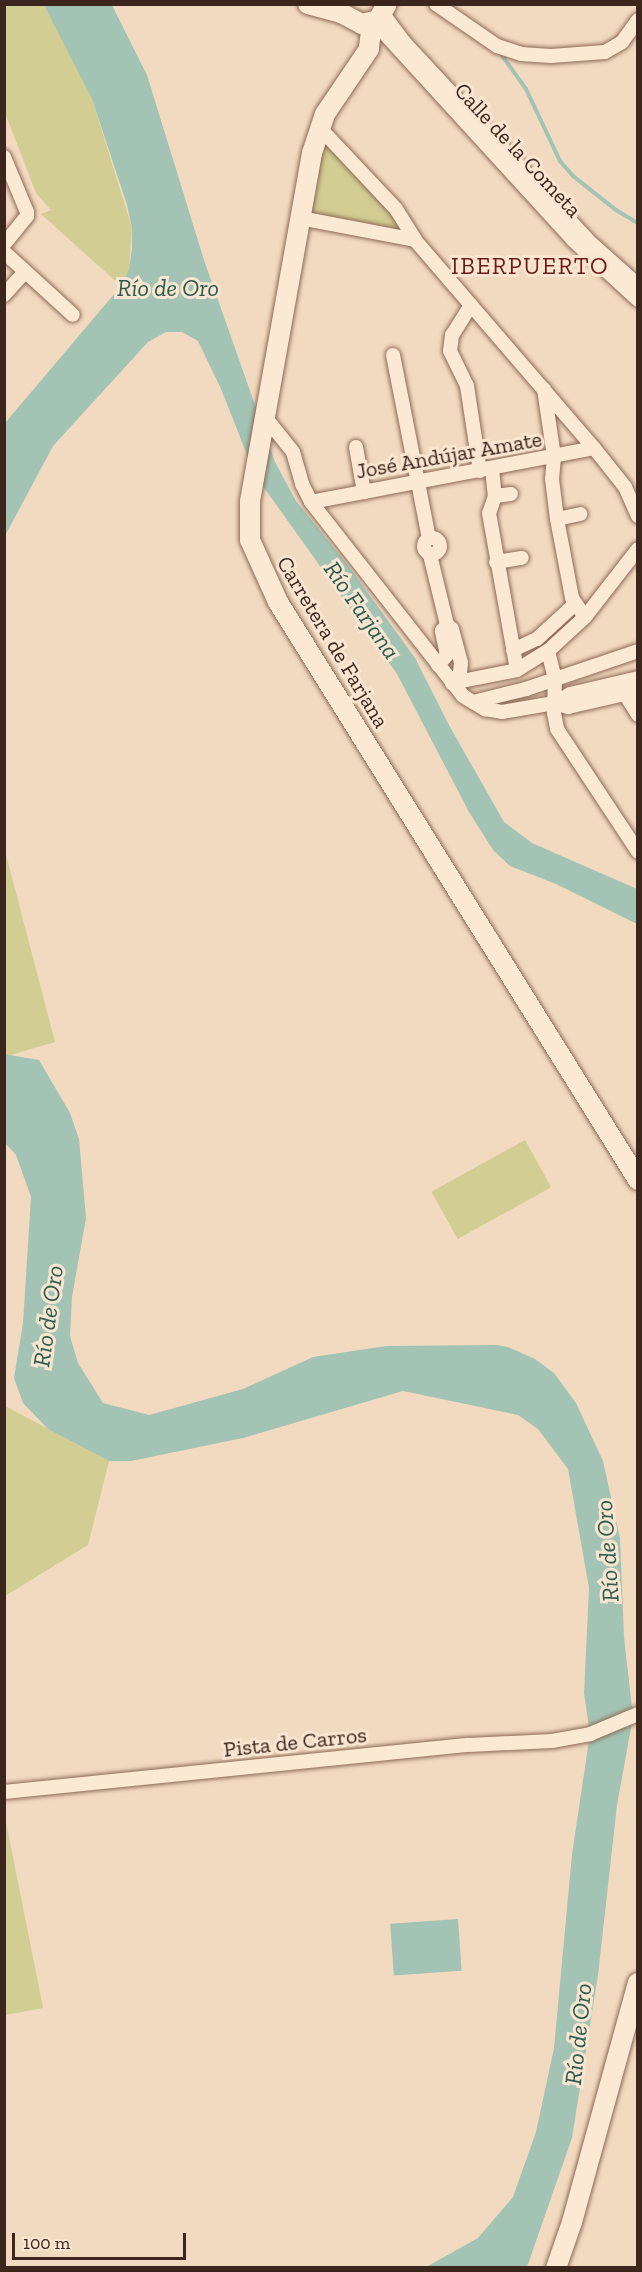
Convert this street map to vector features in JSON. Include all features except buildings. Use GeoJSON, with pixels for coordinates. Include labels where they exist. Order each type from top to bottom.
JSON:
{"type":"FeatureCollection","features":[{"type":"Feature","properties":{"kind":"main road"},"geometry":{"type":"LineString","coordinates":[[308,4],[364,15]]}},
{"type":"Feature","properties":{"kind":"main road","name":"Carretera de Farjana"},"geometry":{"type":"LineString","coordinates":[[364,15],[355,70],[319,126],[300,218],[264,422],[248,521],[250,540],[278,602],[638,1180]]}},
{"type":"Feature","properties":{"kind":"main road"},"geometry":{"type":"LineString","coordinates":[[556,2268],[572,2222],[638,1983]]}},
{"type":"Feature","properties":{"kind":"street"},"geometry":{"type":"LineString","coordinates":[[436,4],[497,46],[521,54],[551,56],[605,52],[622,42],[638,20]]}},
{"type":"Feature","properties":{"kind":"street","name":"Calle de la Cometa"},"geometry":{"type":"LineString","coordinates":[[364,15],[404,42],[592,243],[638,285]]}},
{"type":"Feature","properties":{"kind":"street","name":"Calle de la Cometa"},"geometry":{"type":"LineString","coordinates":[[364,15],[573,240],[638,300]]}},
{"type":"Feature","properties":{"kind":"street"},"geometry":{"type":"LineString","coordinates":[[319,126],[396,209],[415,240],[594,448],[625,487],[638,516]]}},
{"type":"Feature","properties":{"kind":"street"},"geometry":{"type":"LineString","coordinates":[[4,157],[27,216],[4,244]]}},
{"type":"Feature","properties":{"kind":"street"},"geometry":{"type":"LineString","coordinates":[[300,218],[415,240]]}},
{"type":"Feature","properties":{"kind":"street"},"geometry":{"type":"LineString","coordinates":[[4,252],[73,315]]}},
{"type":"Feature","properties":{"kind":"street"},"geometry":{"type":"LineString","coordinates":[[4,295],[25,272]]}},
{"type":"Feature","properties":{"kind":"street"},"geometry":{"type":"LineString","coordinates":[[471,305],[452,335],[450,351],[467,386],[486,470],[495,496],[489,513],[516,670]]}},
{"type":"Feature","properties":{"kind":"street"},"geometry":{"type":"LineString","coordinates":[[393,355],[429,538],[436,539],[440,546],[438,553],[430,555],[447,625],[452,629],[460,663],[460,673],[452,683]]}},
{"type":"Feature","properties":{"kind":"street"},"geometry":{"type":"LineString","coordinates":[[544,389],[554,457],[552,479],[557,519],[574,605],[585,617]]}},
{"type":"Feature","properties":{"kind":"street"},"geometry":{"type":"LineString","coordinates":[[264,422],[293,452],[302,484],[311,502],[452,683],[473,702],[485,709],[502,712],[554,703],[568,707],[626,689],[638,678]]}},
{"type":"Feature","properties":{"kind":"street"},"geometry":{"type":"LineString","coordinates":[[356,447],[364,492]]}},
{"type":"Feature","properties":{"kind":"street","name":"José Andújar Amate"},"geometry":{"type":"LineString","coordinates":[[311,502],[594,448]]}},
{"type":"Feature","properties":{"kind":"street"},"geometry":{"type":"LineString","coordinates":[[495,496],[511,494]]}},
{"type":"Feature","properties":{"kind":"street"},"geometry":{"type":"LineString","coordinates":[[557,519],[580,514]]}},
{"type":"Feature","properties":{"kind":"street"},"geometry":{"type":"LineString","coordinates":[[452,683],[516,670],[548,651],[585,617],[638,549]]}},
{"type":"Feature","properties":{"kind":"street"},"geometry":{"type":"LineString","coordinates":[[496,562],[522,558]]}},
{"type":"Feature","properties":{"kind":"street"},"geometry":{"type":"LineString","coordinates":[[513,650],[537,639],[574,605]]}},
{"type":"Feature","properties":{"kind":"street"},"geometry":{"type":"LineString","coordinates":[[438,665],[447,655],[442,631],[447,625]]}},
{"type":"Feature","properties":{"kind":"street"},"geometry":{"type":"LineString","coordinates":[[548,651],[555,680],[554,703],[557,729],[638,852]]}},
{"type":"Feature","properties":{"kind":"street"},"geometry":{"type":"LineString","coordinates":[[473,702],[555,680],[638,651]]}},
{"type":"Feature","properties":{"kind":"street"},"geometry":{"type":"LineString","coordinates":[[626,689],[638,715]]}},
{"type":"Feature","properties":{"kind":"street","name":"Pista de Carros"},"geometry":{"type":"LineString","coordinates":[[4,1792],[459,1746],[552,1741],[590,1734],[635,1715]]}},
{"type":"Feature","properties":{"kind":"shaded area"},"geometry":{"type":"Polygon","coordinates":[[[5,5],[44,5],[80,71],[92,99],[132,228],[129,269],[121,286],[41,214],[51,210],[36,193],[5,113],[5,5]]]}},
{"type":"Feature","properties":{"kind":"shaded area"},"geometry":{"type":"Polygon","coordinates":[[[322,128],[406,232],[306,213],[322,128]]]}},
{"type":"Feature","properties":{"kind":"shaded area"},"geometry":{"type":"Polygon","coordinates":[[[4,847],[55,1042],[7,1056],[4,1055],[4,847]]]}},
{"type":"Feature","properties":{"kind":"shaded area"},"geometry":{"type":"Polygon","coordinates":[[[525,1140],[551,1187],[458,1239],[431,1192],[525,1140]]]}},
{"type":"Feature","properties":{"kind":"shaded area"},"geometry":{"type":"Polygon","coordinates":[[[5,1406],[109,1461],[88,1545],[5,1596],[5,1406]]]}},
{"type":"Feature","properties":{"kind":"shaded area"},"geometry":{"type":"Polygon","coordinates":[[[5,1817],[43,2008],[4,2015],[5,1817]]]}},
{"type":"Feature","properties":{"kind":"water","name":"Río de Oro"},"geometry":{"type":"Polygon","coordinates":[[[44,5],[112,5],[147,75],[204,260],[275,462],[296,501],[347,564],[415,658],[450,727],[504,822],[532,843],[637,889],[637,924],[556,884],[510,866],[493,850],[469,812],[397,674],[255,475],[221,389],[198,341],[182,332],[166,332],[148,342],[53,446],[5,536],[5,423],[121,286],[129,269],[132,248],[132,228],[127,205],[92,99],[44,5]]]}},
{"type":"Feature","properties":{"kind":"water","name":"Río de Oro"},"geometry":{"type":"Polygon","coordinates":[[[4,1054],[39,1060],[70,1113],[79,1139],[86,1218],[72,1297],[70,1336],[78,1363],[103,1403],[149,1415],[243,1389],[313,1357],[386,1346],[496,1345],[508,1347],[535,1359],[554,1373],[576,1403],[603,1461],[620,1538],[624,1637],[633,1717],[617,1805],[598,1975],[572,2138],[527,2267],[426,2267],[478,2238],[513,2197],[536,2132],[554,2048],[572,1854],[590,1734],[584,1693],[589,1588],[568,1469],[538,1429],[518,1415],[403,1391],[243,1438],[131,1461],[109,1461],[48,1429],[23,1403],[14,1378],[23,1323],[31,1197],[16,1155],[5,1143],[4,1054]]]}},
{"type":"Feature","properties":{"kind":"water"},"geometry":{"type":"Polygon","coordinates":[[[458,1919],[462,1971],[394,1976],[390,1924],[458,1919]]]}},
{"type":"Feature","properties":{"kind":"waterway"},"geometry":{"type":"LineString","coordinates":[[498,50],[526,89],[560,161],[573,176],[616,210],[638,223]]}},
{"type":"Feature","properties":{"kind":"district","name":"IBERPUERTO"},"geometry":{"type":"Point","coordinates":[530,266]}},
{"type":"Feature","properties":{"kind":"water label","name":"Río Farjana"},"geometry":{"type":"Point","coordinates":[362,610]}}]}
